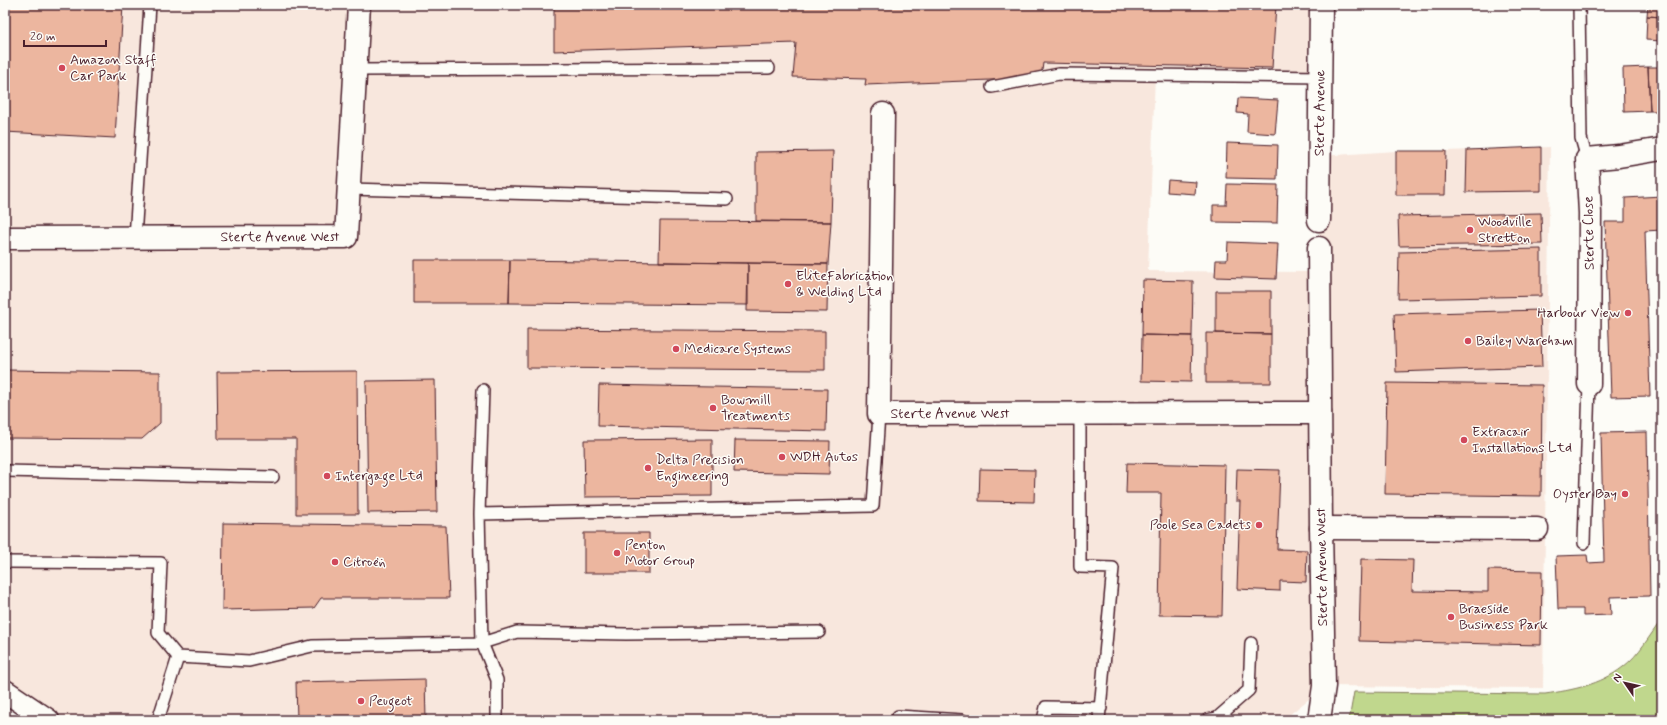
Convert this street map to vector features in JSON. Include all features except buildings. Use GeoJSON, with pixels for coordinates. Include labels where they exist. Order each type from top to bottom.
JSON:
{"type":"FeatureCollection","features":[{"type":"Feature","properties":{"kind":"street","name":"Sterte Avenue West"},"geometry":{"type":"LineString","coordinates":[[5,238],[346,237],[359,5]]}},
{"type":"Feature","properties":{"kind":"street","name":"Sterte Avenue"},"geometry":{"type":"LineString","coordinates":[[1320,220],[1321,5]]}},
{"type":"Feature","properties":{"kind":"street","name":"Sterte Avenue West"},"geometry":{"type":"LineString","coordinates":[[883,114],[879,414],[1320,413]]}},
{"type":"Feature","properties":{"kind":"street"},"geometry":{"type":"LineString","coordinates":[[1587,159],[1619,156],[1662,149]]}},
{"type":"Feature","properties":{"kind":"street","name":"Sterte Close"},"geometry":{"type":"LineString","coordinates":[[1587,159],[1590,213],[1589,384]]}},
{"type":"Feature","properties":{"kind":"street","name":"Sterte Avenue West"},"geometry":{"type":"LineString","coordinates":[[1318,720],[1324,686],[1319,248]]}},
{"type":"Feature","properties":{"kind":"street"},"geometry":{"type":"LineString","coordinates":[[1321,528],[1537,529]]}},
{"type":"Feature","properties":{"kind":"street"},"geometry":{"type":"LineString","coordinates":[[5,691],[48,720]]}},
{"type":"Feature","properties":{"kind":"lane"},"geometry":{"type":"LineString","coordinates":[[136,238],[150,5]]}},
{"type":"Feature","properties":{"kind":"lane"},"geometry":{"type":"LineString","coordinates":[[1579,5],[1581,138],[1587,159]]}},
{"type":"Feature","properties":{"kind":"lane"},"geometry":{"type":"LineString","coordinates":[[356,70],[769,68]]}},
{"type":"Feature","properties":{"kind":"lane"},"geometry":{"type":"LineString","coordinates":[[992,87],[1059,74],[1321,77]]}},
{"type":"Feature","properties":{"kind":"lane"},"geometry":{"type":"LineString","coordinates":[[349,189],[727,199]]}},
{"type":"Feature","properties":{"kind":"lane"},"geometry":{"type":"LineString","coordinates":[[1584,542],[1589,384]]}},
{"type":"Feature","properties":{"kind":"lane"},"geometry":{"type":"LineString","coordinates":[[483,390],[479,514],[482,643],[498,680],[497,720]]}},
{"type":"Feature","properties":{"kind":"lane"},"geometry":{"type":"LineString","coordinates":[[479,514],[873,506],[879,414]]}},
{"type":"Feature","properties":{"kind":"lane"},"geometry":{"type":"LineString","coordinates":[[1080,414],[1080,567],[1113,568],[1099,720]]}},
{"type":"Feature","properties":{"kind":"lane"},"geometry":{"type":"LineString","coordinates":[[5,471],[273,477]]}},
{"type":"Feature","properties":{"kind":"lane"},"geometry":{"type":"LineString","coordinates":[[5,562],[161,563],[158,633],[178,657],[249,661],[312,646],[482,643],[517,632],[626,634],[819,632]]}},
{"type":"Feature","properties":{"kind":"lane"},"geometry":{"type":"LineString","coordinates":[[1207,720],[1217,718],[1249,690],[1251,643]]}},
{"type":"Feature","properties":{"kind":"lane"},"geometry":{"type":"LineString","coordinates":[[158,720],[178,657]]}},
{"type":"Feature","properties":{"kind":"lane"},"geometry":{"type":"LineString","coordinates":[[1043,720],[1046,707],[1101,708]]}},
{"type":"Feature","properties":{"kind":"lane"},"geometry":{"type":"LineString","coordinates":[[898,716],[962,720]]}},
{"type":"Feature","properties":{"kind":"shaded area"},"geometry":{"type":"Polygon","coordinates":[[[5,5],[1321,5],[1321,77],[1155,74],[1148,271],[1319,272],[1320,156],[1396,151],[1446,151],[1550,147],[1543,688],[1325,686],[1283,720],[48,720],[5,691],[5,5]]]}},
{"type":"Feature","properties":{"kind":"green space"},"geometry":{"type":"Polygon","coordinates":[[[1662,619],[1662,720],[1349,720],[1354,692],[1545,694],[1586,686],[1614,673],[1629,662],[1639,651],[1662,619]]]}},
{"type":"Feature","properties":{"kind":"place","name":"Amazon Staff Car Park"},"geometry":{"type":"Point","coordinates":[62,68]}},
{"type":"Feature","properties":{"kind":"place","name":"Woodville Stretton"},"geometry":{"type":"Point","coordinates":[1470,230]}},
{"type":"Feature","properties":{"kind":"place","name":"EliteFabrication & Welding Ltd"},"geometry":{"type":"Point","coordinates":[788,284]}},
{"type":"Feature","properties":{"kind":"place","name":"Harbour View"},"geometry":{"type":"Point","coordinates":[1628,313]}},
{"type":"Feature","properties":{"kind":"place","name":"Bailey Wareham"},"geometry":{"type":"Point","coordinates":[1468,341]}},
{"type":"Feature","properties":{"kind":"place","name":"Medicare Systems"},"geometry":{"type":"Point","coordinates":[676,349]}},
{"type":"Feature","properties":{"kind":"place","name":"Bowmill Treatments"},"geometry":{"type":"Point","coordinates":[713,408]}},
{"type":"Feature","properties":{"kind":"place","name":"Extracair Installations Ltd"},"geometry":{"type":"Point","coordinates":[1464,440]}},
{"type":"Feature","properties":{"kind":"place","name":"WDH Autos"},"geometry":{"type":"Point","coordinates":[782,457]}},
{"type":"Feature","properties":{"kind":"place","name":"Delta Precision Engineering"},"geometry":{"type":"Point","coordinates":[648,468]}},
{"type":"Feature","properties":{"kind":"place","name":"Intergage Ltd"},"geometry":{"type":"Point","coordinates":[327,476]}},
{"type":"Feature","properties":{"kind":"place","name":"Oyster Bay"},"geometry":{"type":"Point","coordinates":[1625,494]}},
{"type":"Feature","properties":{"kind":"place","name":"Poole Sea Cadets"},"geometry":{"type":"Point","coordinates":[1259,525]}},
{"type":"Feature","properties":{"kind":"place","name":"Penton Motor Group"},"geometry":{"type":"Point","coordinates":[617,553]}},
{"type":"Feature","properties":{"kind":"place","name":"Citroën"},"geometry":{"type":"Point","coordinates":[335,562]}},
{"type":"Feature","properties":{"kind":"place","name":"Braeside Business Park"},"geometry":{"type":"Point","coordinates":[1451,617]}},
{"type":"Feature","properties":{"kind":"place","name":"Peugeot"},"geometry":{"type":"Point","coordinates":[361,701]}}]}
